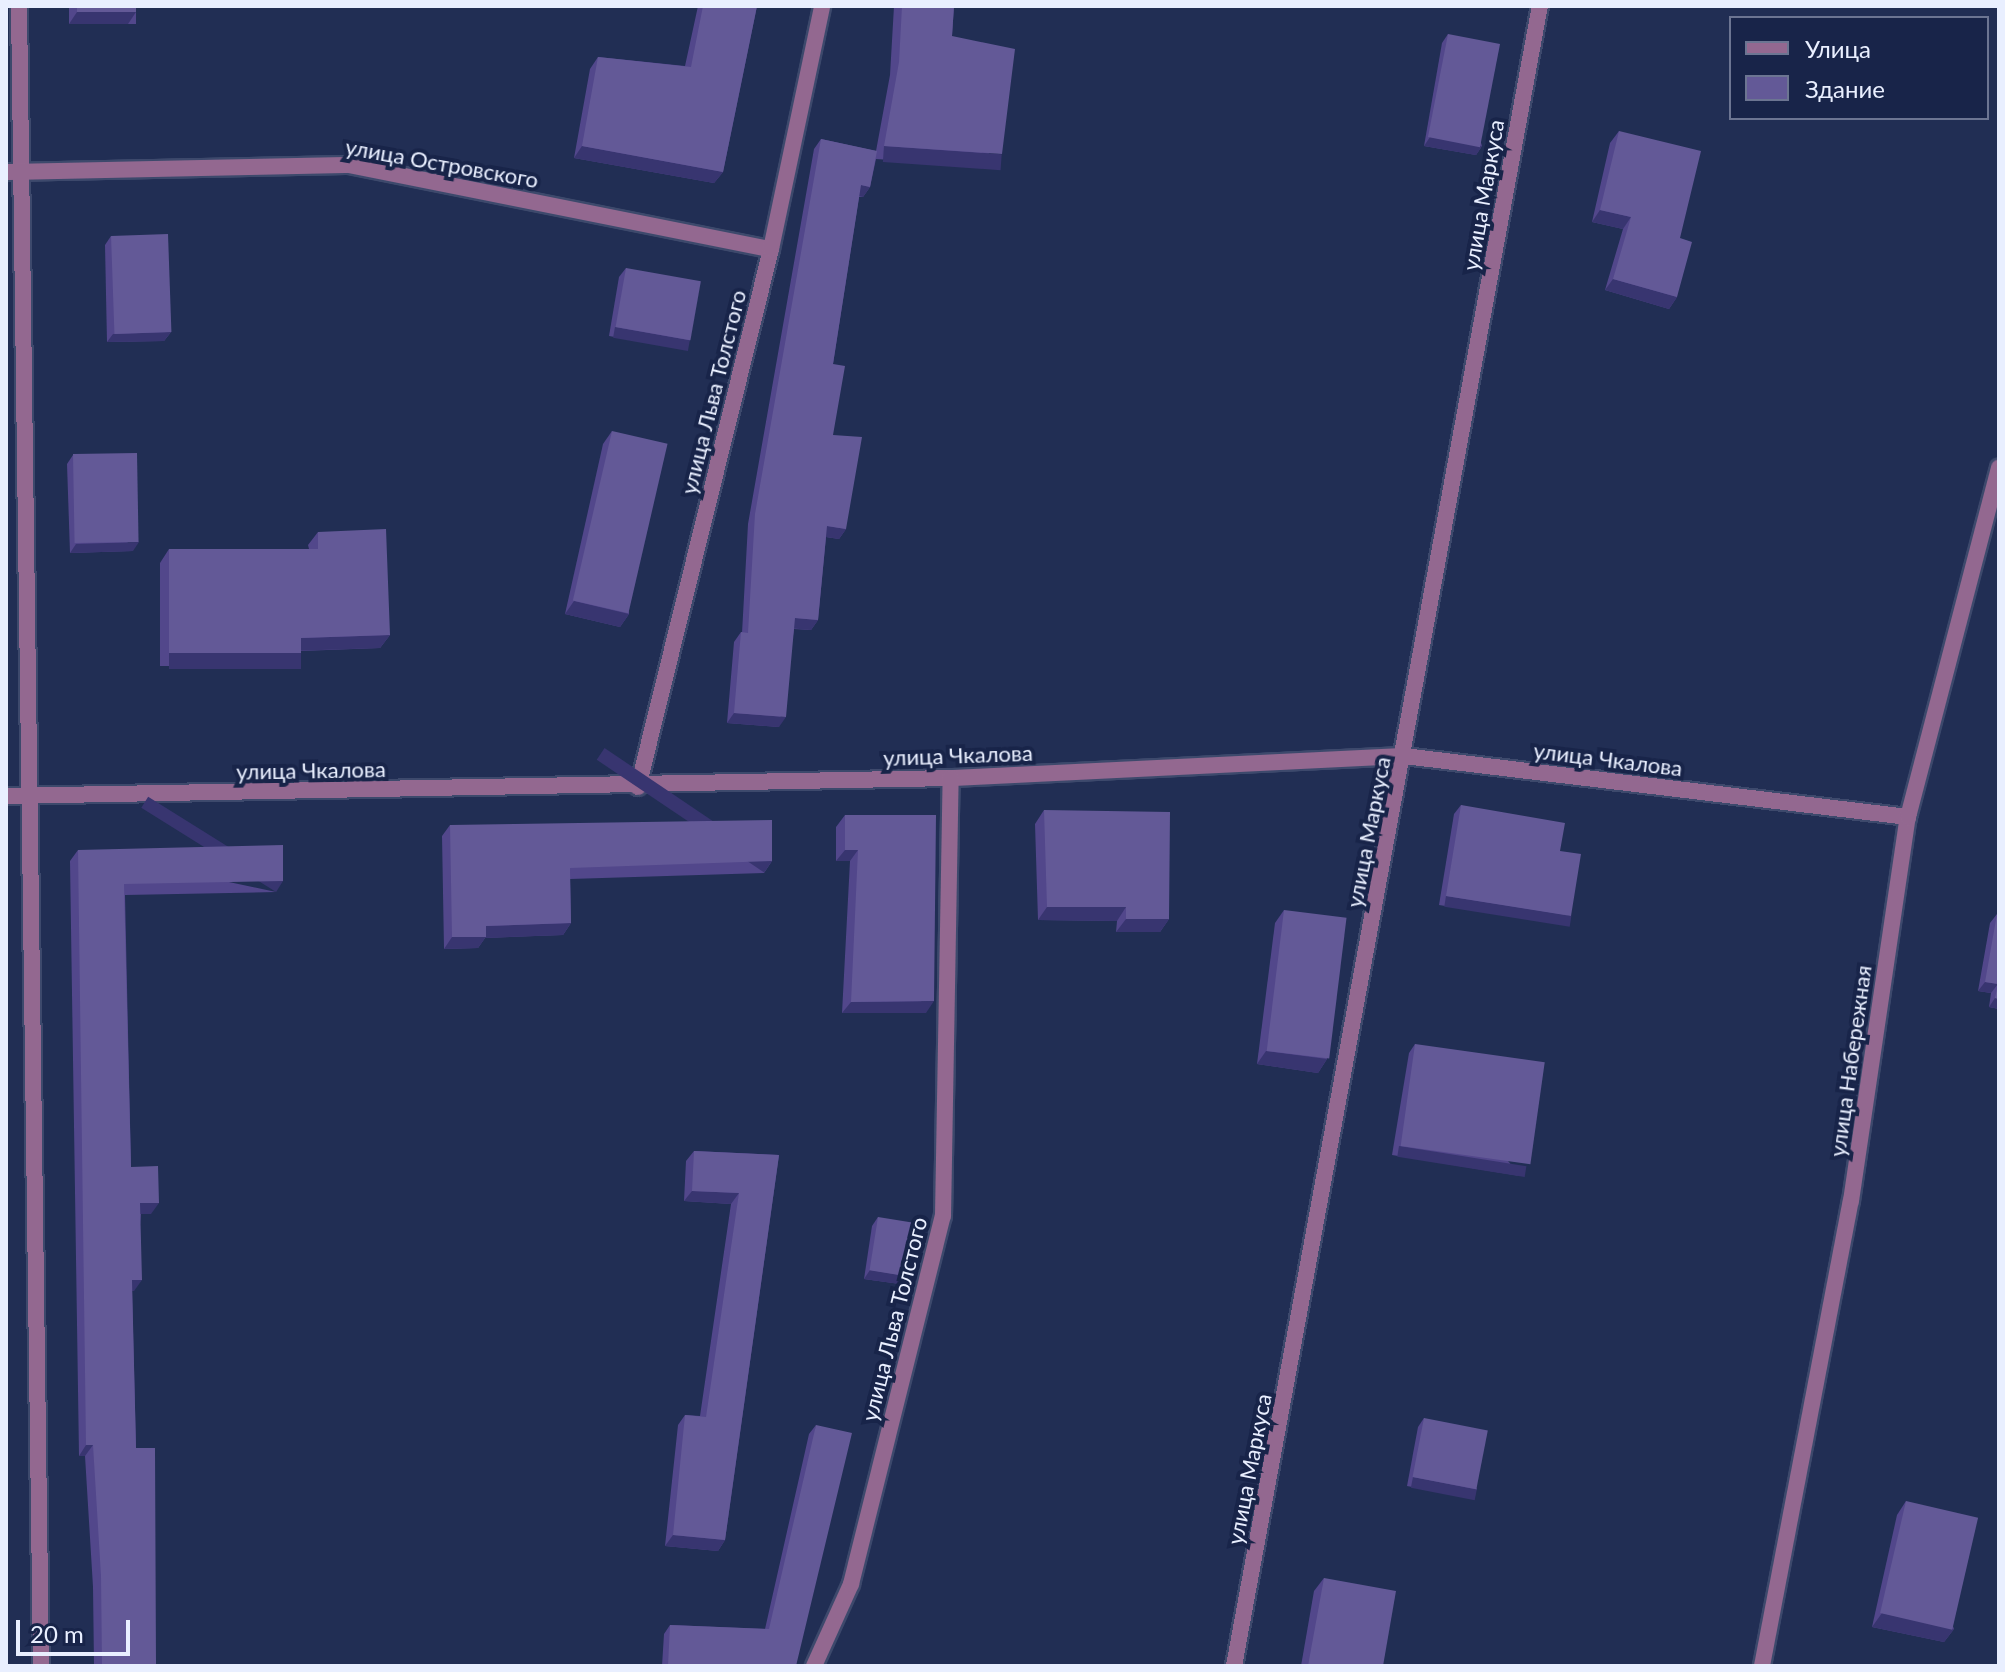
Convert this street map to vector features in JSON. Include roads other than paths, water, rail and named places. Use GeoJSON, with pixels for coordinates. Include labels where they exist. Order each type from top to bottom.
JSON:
{"type":"FeatureCollection","features":[{"type":"Feature","properties":{"kind":"street"},"geometry":{"type":"LineString","coordinates":[[19,6],[14,172],[33,797],[41,1666]]}},
{"type":"Feature","properties":{"kind":"street","name":"улица Льва Толстого"},"geometry":{"type":"LineString","coordinates":[[638,787],[771,249],[822,6]]}},
{"type":"Feature","properties":{"kind":"street","name":"улица Маркуса"},"geometry":{"type":"LineString","coordinates":[[1234,1666],[1540,6]]}},
{"type":"Feature","properties":{"kind":"street","name":"улица Островского"},"geometry":{"type":"LineString","coordinates":[[14,172],[349,165],[771,249]]}},
{"type":"Feature","properties":{"kind":"street","name":"улица Набережная"},"geometry":{"type":"LineString","coordinates":[[1762,1666],[1851,1201],[1908,817],[1999,468]]}},
{"type":"Feature","properties":{"kind":"street","name":"улица Чкалова"},"geometry":{"type":"LineString","coordinates":[[6,796],[638,787],[951,778],[1404,756],[1908,817]]}},
{"type":"Feature","properties":{"kind":"street","name":"улица Льва Толстого"},"geometry":{"type":"LineString","coordinates":[[814,1666],[851,1584],[943,1216],[951,778]]}}]}
